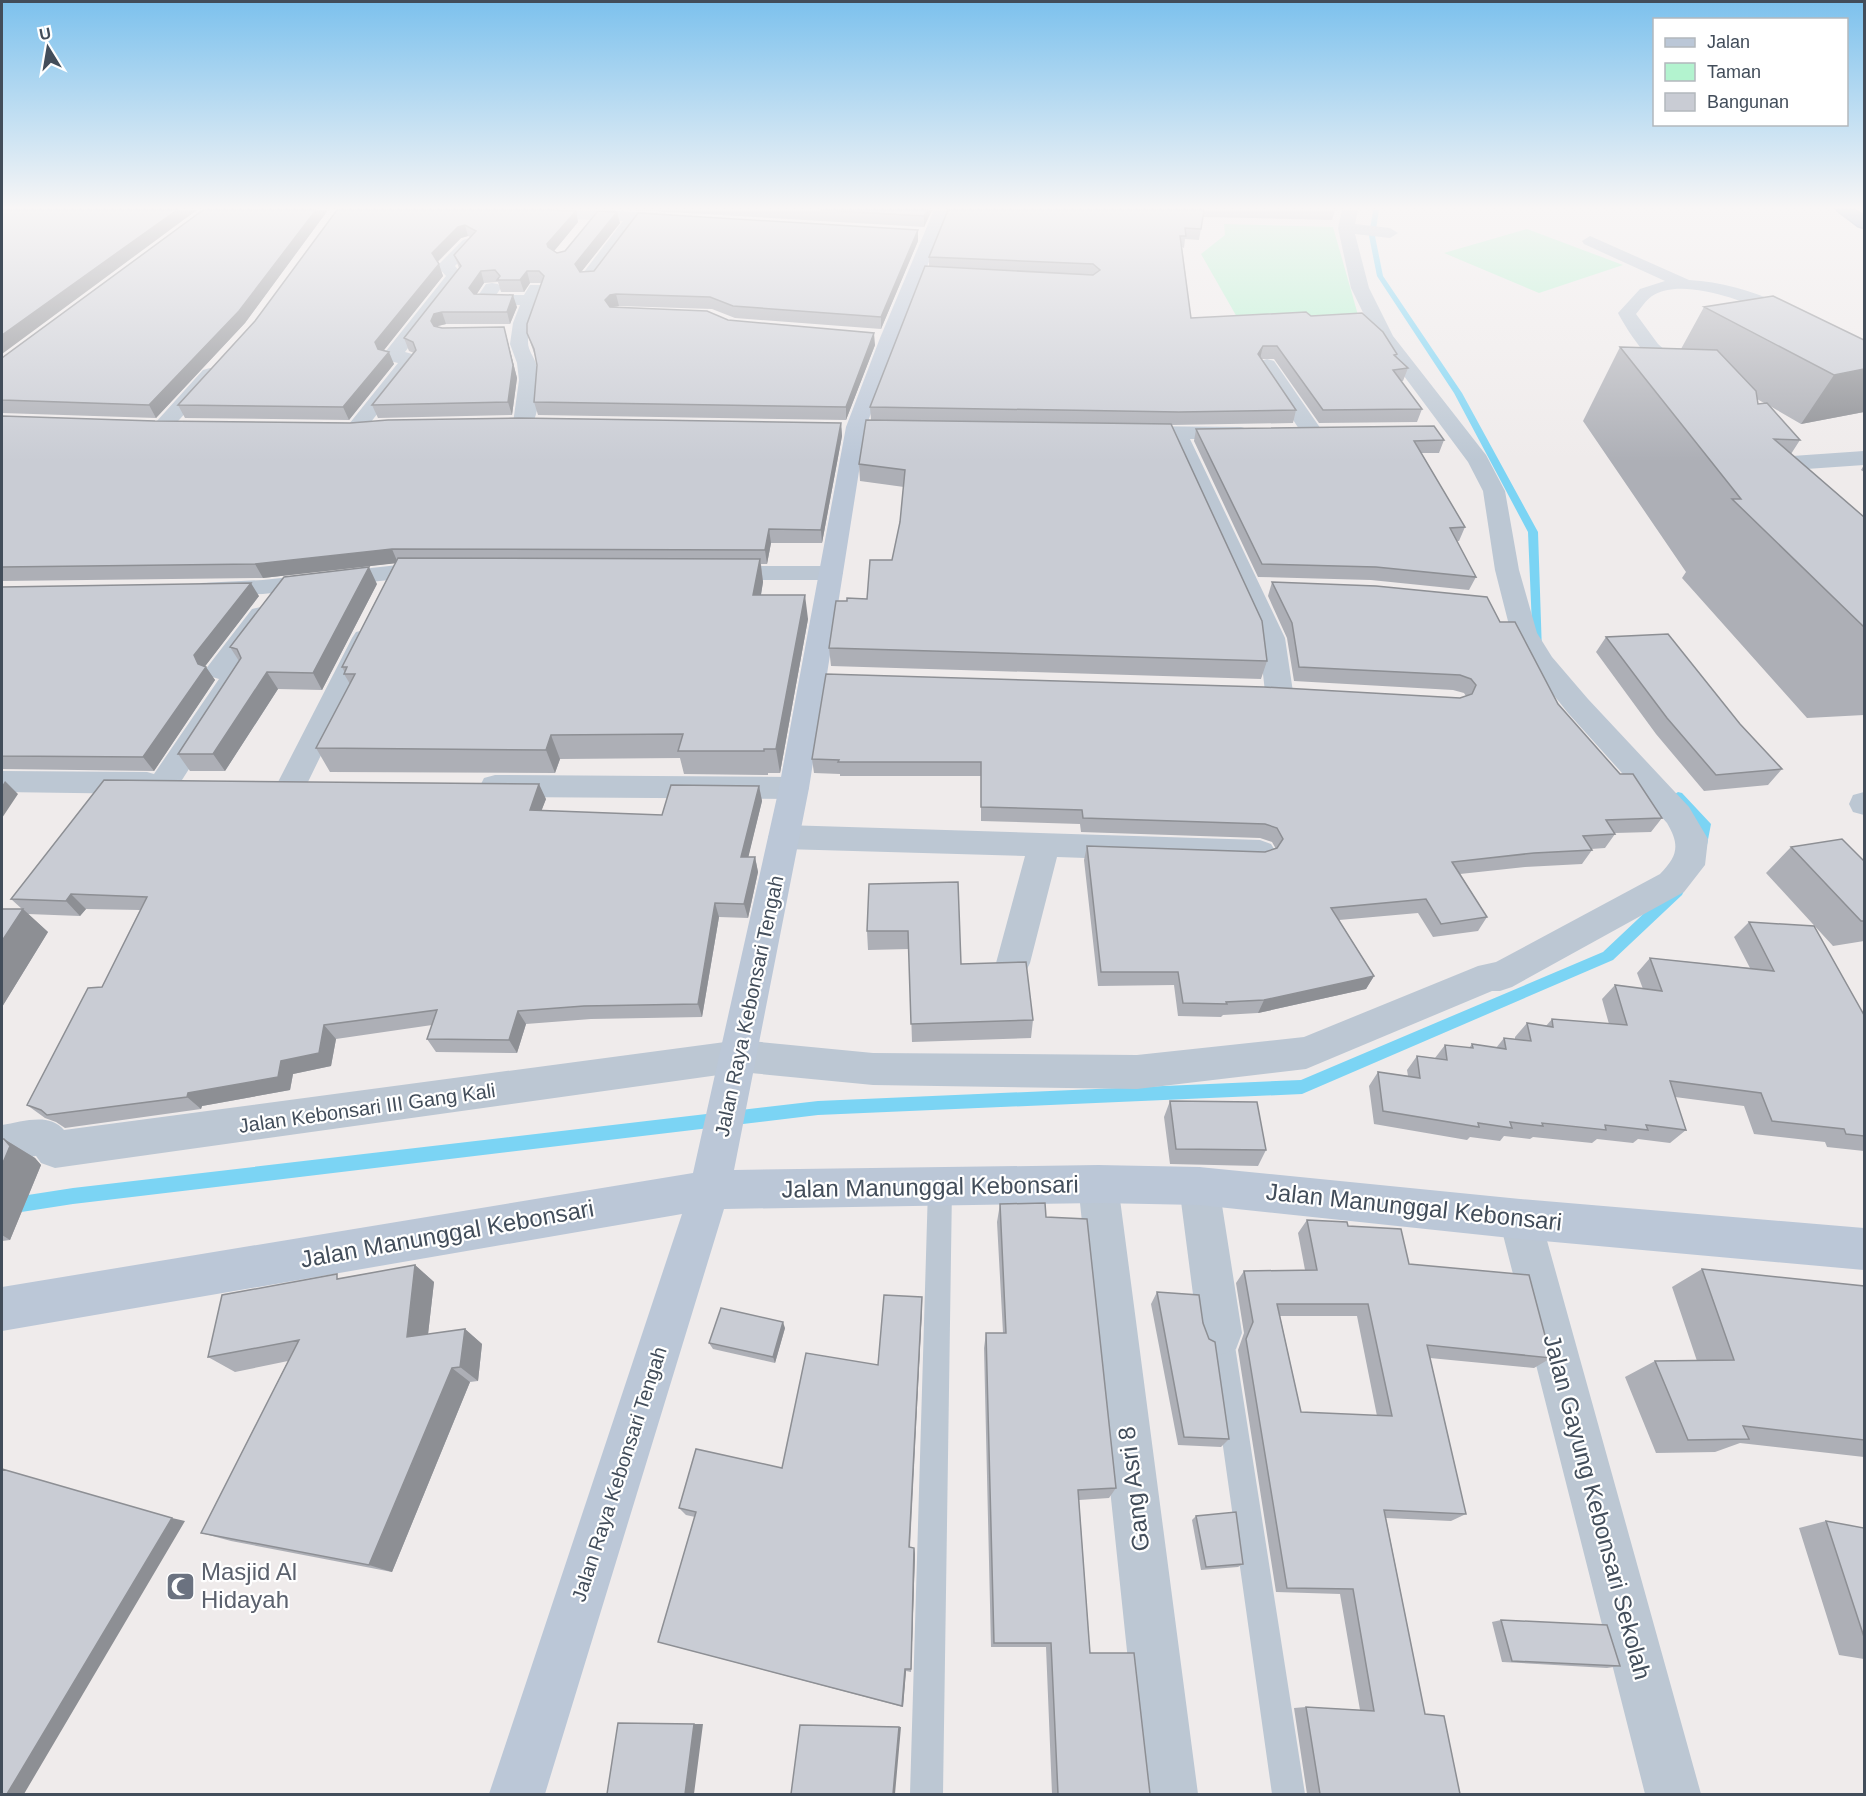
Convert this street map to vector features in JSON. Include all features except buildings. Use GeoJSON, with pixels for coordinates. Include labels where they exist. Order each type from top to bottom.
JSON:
{"type":"FeatureCollection","features":[{"type":"Feature","properties":{"kind":"street"},"geometry":{"type":"LineString","coordinates":[[356,428],[409,361],[409,359],[392,356],[441,294]]}},
{"type":"Feature","properties":{"kind":"street"},"geometry":{"type":"LineString","coordinates":[[488,294],[484,300],[537,298],[520,332],[519,346],[526,361],[529,397],[524,423]]}},
{"type":"Feature","properties":{"kind":"street","name":"Jalan Raya Kebonsari Tengah"},"geometry":{"type":"LineString","coordinates":[[517,1794],[710,1190],[738,1066],[794,788],[825,677],[831,573],[856,427],[877,337],[907,294]]}},
{"type":"Feature","properties":{"kind":"street"},"geometry":{"type":"LineString","coordinates":[[738,1066],[1137,1072],[1306,1053],[1490,976],[1500,977],[1672,883],[1689,865],[1692,839],[1678,815],[1600,732],[1542,662],[1504,604],[1494,491],[1478,460],[1384,337],[1363,294]]}},
{"type":"Feature","properties":{"kind":"street"},"geometry":{"type":"LineString","coordinates":[[1645,294],[1632,303],[1627,313],[1637,332],[1656,356],[1700,390]]}},
{"type":"Feature","properties":{"kind":"street"},"geometry":{"type":"LineString","coordinates":[[1736,294],[1806,322],[1864,351]]}},
{"type":"Feature","properties":{"kind":"street"},"geometry":{"type":"LineString","coordinates":[[499,332],[520,332]]}},
{"type":"Feature","properties":{"kind":"street"},"geometry":{"type":"LineString","coordinates":[[163,426],[223,361]]}},
{"type":"Feature","properties":{"kind":"street"},"geometry":{"type":"LineString","coordinates":[[1267,365],[1312,432]]}},
{"type":"Feature","properties":{"kind":"street"},"geometry":{"type":"LineString","coordinates":[[500,423],[547,423]]}},
{"type":"Feature","properties":{"kind":"street"},"geometry":{"type":"LineString","coordinates":[[140,426],[186,427]]}},
{"type":"Feature","properties":{"kind":"street"},"geometry":{"type":"LineString","coordinates":[[333,428],[384,426]]}},
{"type":"Feature","properties":{"kind":"street"},"geometry":{"type":"LineString","coordinates":[[1430,430],[1453,430]]}},
{"type":"Feature","properties":{"kind":"street"},"geometry":{"type":"LineString","coordinates":[[1106,432],[1177,434],[1256,432]]}},
{"type":"Feature","properties":{"kind":"street"},"geometry":{"type":"LineString","coordinates":[[1290,432],[1336,432]]}},
{"type":"Feature","properties":{"kind":"street"},"geometry":{"type":"LineString","coordinates":[[1177,434],[1259,586],[1272,638],[1291,692],[1248,690]]}},
{"type":"Feature","properties":{"kind":"street"},"geometry":{"type":"LineString","coordinates":[[1774,448],[1808,478]]}},
{"type":"Feature","properties":{"kind":"street"},"geometry":{"type":"LineString","coordinates":[[1792,463],[1864,458]]}},
{"type":"Feature","properties":{"kind":"street"},"geometry":{"type":"LineString","coordinates":[[192,588],[263,587],[398,572],[456,572]]}},
{"type":"Feature","properties":{"kind":"street"},"geometry":{"type":"LineString","coordinates":[[328,784],[281,784],[398,572]]}},
{"type":"Feature","properties":{"kind":"street"},"geometry":{"type":"LineString","coordinates":[[690,573],[831,573]]}},
{"type":"Feature","properties":{"kind":"street"},"geometry":{"type":"LineString","coordinates":[[164,783],[236,673],[219,670],[285,584]]}},
{"type":"Feature","properties":{"kind":"street"},"geometry":{"type":"LineString","coordinates":[[2,782],[199,784]]}},
{"type":"Feature","properties":{"kind":"street"},"geometry":{"type":"LineString","coordinates":[[471,786],[794,788]]}},
{"type":"Feature","properties":{"kind":"street"},"geometry":{"type":"LineString","coordinates":[[784,837],[1260,852]]}},
{"type":"Feature","properties":{"kind":"street"},"geometry":{"type":"LineString","coordinates":[[1013,963],[1044,845]]}},
{"type":"Feature","properties":{"kind":"street","name":"Jalan Kebonsari III Gang Kali"},"geometry":{"type":"LineString","coordinates":[[2,1143],[45,1137],[55,1150],[738,1066]]}},
{"type":"Feature","properties":{"kind":"street","name":"Jalan Manunggal Kebonsari"},"geometry":{"type":"LineString","coordinates":[[2,1309],[710,1190],[1098,1184],[1199,1185],[1520,1219],[1864,1249]]}},
{"type":"Feature","properties":{"kind":"street","name":"Gang Asri 8"},"geometry":{"type":"LineString","coordinates":[[1098,1184],[1170,1794]]}},
{"type":"Feature","properties":{"kind":"street"},"geometry":{"type":"LineString","coordinates":[[1199,1185],[1220,1333]]}},
{"type":"Feature","properties":{"kind":"street","name":"Jalan Gayung Kebonsari Sekolah"},"geometry":{"type":"LineString","coordinates":[[1520,1219],[1674,1794]]}},
{"type":"Feature","properties":{"kind":"lane"},"geometry":{"type":"LineString","coordinates":[[926,1794],[940,1188]]}},
{"type":"Feature","properties":{"kind":"lane"},"geometry":{"type":"LineString","coordinates":[[1220,1333],[1289,1794]]}},
{"type":"Feature","properties":{"kind":"green space"},"geometry":{"type":"Polygon","coordinates":[[[1224,294],[1352,294],[1358,315],[1242,326],[1224,294]]]}},
{"type":"Feature","properties":{"kind":"waterway"},"geometry":{"type":"LineString","coordinates":[[1392,294],[1458,393],[1533,532],[1538,650]]}},
{"type":"Feature","properties":{"kind":"waterway"},"geometry":{"type":"LineString","coordinates":[[1678,796],[1705,824],[1701,847]]}},
{"type":"Feature","properties":{"kind":"waterway"},"geometry":{"type":"LineString","coordinates":[[2,1207],[73,1196],[818,1108],[1302,1087],[1608,956],[1677,891]]}},
{"type":"Feature","properties":{"kind":"place","name":"Masjid Al Hidayah"},"geometry":{"type":"Point","coordinates":[180,1586]}}]}
